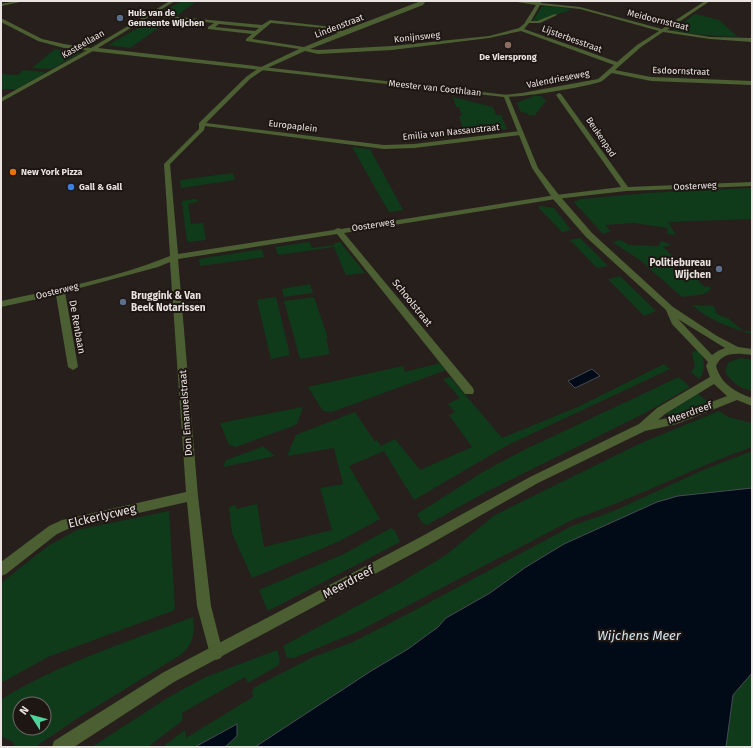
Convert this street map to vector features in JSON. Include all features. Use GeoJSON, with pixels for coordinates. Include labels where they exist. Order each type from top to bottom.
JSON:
{"type":"FeatureCollection","features":[{"type":"Feature","properties":{"kind":"street"},"geometry":{"type":"LineString","coordinates":[[1,5],[23,1]]}},
{"type":"Feature","properties":{"kind":"street","name":"Kasteellaan"},"geometry":{"type":"LineString","coordinates":[[1,100],[91,50],[173,1]]}},
{"type":"Feature","properties":{"kind":"street","name":"Lindenstraat"},"geometry":{"type":"LineString","coordinates":[[261,69],[342,33],[420,4],[424,1]]}},
{"type":"Feature","properties":{"kind":"street","name":"Meidoornstraat"},"geometry":{"type":"LineString","coordinates":[[513,1],[540,2],[570,7],[663,31],[693,36],[752,40]]}},
{"type":"Feature","properties":{"kind":"street"},"geometry":{"type":"LineString","coordinates":[[570,7],[579,1]]}},
{"type":"Feature","properties":{"kind":"street","name":"Valendrieseweg"},"geometry":{"type":"LineString","coordinates":[[506,96],[522,95],[600,80],[639,46],[708,1]]}},
{"type":"Feature","properties":{"kind":"street","name":"Konijnsweg"},"geometry":{"type":"LineString","coordinates":[[256,33],[248,40],[318,52],[392,48],[490,37],[521,29],[530,22],[540,2]]}},
{"type":"Feature","properties":{"kind":"street"},"geometry":{"type":"LineString","coordinates":[[150,15],[263,27]]}},
{"type":"Feature","properties":{"kind":"street","name":"Konijnsweg"},"geometry":{"type":"LineString","coordinates":[[530,22],[538,22],[555,15]]}},
{"type":"Feature","properties":{"kind":"street","name":"Meester van Coothlaan"},"geometry":{"type":"LineString","coordinates":[[1,20],[44,42],[91,50],[506,96]]}},
{"type":"Feature","properties":{"kind":"street"},"geometry":{"type":"LineString","coordinates":[[219,22],[210,28],[256,33],[270,21],[324,27],[342,33]]}},
{"type":"Feature","properties":{"kind":"street","name":"Lijsterbesstraat"},"geometry":{"type":"LineString","coordinates":[[521,29],[617,64]]}},
{"type":"Feature","properties":{"kind":"street"},"geometry":{"type":"LineString","coordinates":[[201,124],[248,78],[261,69]]}},
{"type":"Feature","properties":{"kind":"street","name":"Esdoornstraat"},"geometry":{"type":"LineString","coordinates":[[610,71],[651,79],[752,83]]}},
{"type":"Feature","properties":{"kind":"street","name":"Beukenpad"},"geometry":{"type":"LineString","coordinates":[[560,95],[626,190]]}},
{"type":"Feature","properties":{"kind":"street"},"geometry":{"type":"LineString","coordinates":[[506,96],[535,168],[556,197],[589,235],[670,309],[714,338],[736,350]]}},
{"type":"Feature","properties":{"kind":"street","name":"Europaplein"},"geometry":{"type":"LineString","coordinates":[[201,124],[384,147]]}},
{"type":"Feature","properties":{"kind":"street","name":"Don Emanuelstraat"},"geometry":{"type":"LineString","coordinates":[[201,124],[202,129],[167,164],[192,496],[204,606],[216,653]]}},
{"type":"Feature","properties":{"kind":"street","name":"Emilia van Nassaustraat"},"geometry":{"type":"LineString","coordinates":[[384,147],[414,146],[520,133]]}},
{"type":"Feature","properties":{"kind":"street","name":"Oosterweg"},"geometry":{"type":"LineString","coordinates":[[1,304],[60,291],[155,265],[175,257],[338,230],[556,197],[626,190],[752,184]]}},
{"type":"Feature","properties":{"kind":"street","name":"Schoolstraat"},"geometry":{"type":"LineString","coordinates":[[338,230],[469,391]]}},
{"type":"Feature","properties":{"kind":"street","name":"De Renbaan"},"geometry":{"type":"LineString","coordinates":[[60,291],[73,367]]}},
{"type":"Feature","properties":{"kind":"street"},"geometry":{"type":"LineString","coordinates":[[670,309],[675,322],[712,361]]}},
{"type":"Feature","properties":{"kind":"street"},"geometry":{"type":"LineString","coordinates":[[752,352],[736,350],[721,353],[712,361],[711,366],[715,378],[723,387],[736,396],[752,402]]}},
{"type":"Feature","properties":{"kind":"street","name":"Meerdreef"},"geometry":{"type":"LineString","coordinates":[[643,427],[661,411],[715,378]]}},
{"type":"Feature","properties":{"kind":"street","name":"Meerdreef"},"geometry":{"type":"LineString","coordinates":[[60,747],[169,677],[216,653],[534,480],[643,427],[673,421],[736,396]]}},
{"type":"Feature","properties":{"kind":"street","name":"Elckerlycweg"},"geometry":{"type":"LineString","coordinates":[[1,570],[52,530],[66,524],[192,496]]}},
{"type":"Feature","properties":{"kind":"green space"},"geometry":{"type":"Polygon","coordinates":[[[182,1],[197,1],[175,17],[156,15],[182,1]]]}},
{"type":"Feature","properties":{"kind":"green space"},"geometry":{"type":"Polygon","coordinates":[[[544,6],[572,9],[533,21],[541,8],[544,6]]]}},
{"type":"Feature","properties":{"kind":"green space"},"geometry":{"type":"Polygon","coordinates":[[[695,14],[719,20],[738,37],[672,31],[695,14]]]}},
{"type":"Feature","properties":{"kind":"green space"},"geometry":{"type":"Polygon","coordinates":[[[140,27],[160,27],[130,48],[108,45],[140,27]]]}},
{"type":"Feature","properties":{"kind":"green space"},"geometry":{"type":"Polygon","coordinates":[[[55,49],[80,53],[52,69],[32,68],[55,49]]]}},
{"type":"Feature","properties":{"kind":"green space"},"geometry":{"type":"Polygon","coordinates":[[[23,70],[45,73],[18,89],[1,89],[1,74],[18,75],[23,70]]]}},
{"type":"Feature","properties":{"kind":"green space"},"geometry":{"type":"Polygon","coordinates":[[[534,96],[541,96],[546,101],[535,115],[528,115],[527,113],[521,112],[517,103],[534,96]]]}},
{"type":"Feature","properties":{"kind":"green space"},"geometry":{"type":"Polygon","coordinates":[[[453,97],[493,107],[496,115],[501,115],[507,129],[468,134],[465,136],[459,116],[462,116],[459,107],[456,107],[453,97]]]}},
{"type":"Feature","properties":{"kind":"green space"},"geometry":{"type":"Polygon","coordinates":[[[352,147],[370,149],[403,210],[389,212],[352,147]]]}},
{"type":"Feature","properties":{"kind":"green space"},"geometry":{"type":"Polygon","coordinates":[[[233,173],[235,180],[181,188],[180,180],[233,173]]]}},
{"type":"Feature","properties":{"kind":"green space"},"geometry":{"type":"Polygon","coordinates":[[[752,188],[752,219],[668,222],[676,235],[667,234],[668,228],[634,223],[605,225],[611,231],[603,234],[574,202],[581,199],[648,193],[752,188]]]}},
{"type":"Feature","properties":{"kind":"green space"},"geometry":{"type":"Polygon","coordinates":[[[195,199],[200,201],[188,204],[191,224],[203,223],[206,240],[189,242],[187,241],[182,201],[195,199]]]}},
{"type":"Feature","properties":{"kind":"green space"},"geometry":{"type":"Polygon","coordinates":[[[538,207],[554,208],[571,230],[562,232],[538,207]]]}},
{"type":"Feature","properties":{"kind":"green space"},"geometry":{"type":"Polygon","coordinates":[[[580,238],[608,266],[597,268],[570,240],[580,238]]]}},
{"type":"Feature","properties":{"kind":"green space"},"geometry":{"type":"Polygon","coordinates":[[[621,240],[629,245],[658,246],[661,241],[672,245],[663,247],[705,287],[709,286],[711,289],[701,295],[682,297],[640,260],[612,242],[621,240]]]}},
{"type":"Feature","properties":{"kind":"green space"},"geometry":{"type":"Polygon","coordinates":[[[309,242],[312,248],[334,245],[334,243],[340,242],[365,273],[346,275],[334,247],[278,255],[275,247],[309,242]]]}},
{"type":"Feature","properties":{"kind":"green space"},"geometry":{"type":"Polygon","coordinates":[[[262,249],[264,257],[200,266],[199,259],[262,249]]]}},
{"type":"Feature","properties":{"kind":"green space"},"geometry":{"type":"Polygon","coordinates":[[[620,276],[656,311],[644,316],[608,279],[620,276]]]}},
{"type":"Feature","properties":{"kind":"green space"},"geometry":{"type":"Polygon","coordinates":[[[310,284],[313,293],[284,297],[282,289],[310,284]]]}},
{"type":"Feature","properties":{"kind":"green space"},"geometry":{"type":"Polygon","coordinates":[[[276,297],[290,355],[271,359],[257,300],[276,297]]]}},
{"type":"Feature","properties":{"kind":"green space"},"geometry":{"type":"Polygon","coordinates":[[[314,297],[328,338],[326,339],[330,354],[300,359],[284,301],[314,297]]]}},
{"type":"Feature","properties":{"kind":"green space"},"geometry":{"type":"Polygon","coordinates":[[[692,305],[714,306],[717,314],[729,319],[743,331],[752,331],[752,334],[736,329],[720,323],[705,315],[692,305]]]}},
{"type":"Feature","properties":{"kind":"green space"},"geometry":{"type":"Polygon","coordinates":[[[697,350],[702,356],[704,364],[703,372],[699,379],[691,372],[695,366],[692,353],[697,350]]]}},
{"type":"Feature","properties":{"kind":"green space"},"geometry":{"type":"Polygon","coordinates":[[[741,358],[752,360],[752,391],[736,384],[725,371],[729,362],[741,358]]]}},
{"type":"Feature","properties":{"kind":"green space"},"geometry":{"type":"Polygon","coordinates":[[[440,363],[446,370],[332,412],[323,411],[308,387],[403,366],[405,372],[440,363]]]}},
{"type":"Feature","properties":{"kind":"green space"},"geometry":{"type":"Polygon","coordinates":[[[664,364],[670,369],[508,445],[414,500],[384,451],[349,466],[380,519],[340,541],[252,578],[232,533],[229,507],[236,505],[236,509],[257,504],[264,547],[332,530],[320,488],[343,484],[334,448],[287,456],[296,435],[355,412],[375,442],[377,440],[381,446],[395,439],[420,470],[472,447],[449,415],[455,412],[448,404],[460,398],[443,379],[450,377],[502,438],[580,406],[664,364]]]}},
{"type":"Feature","properties":{"kind":"green space"},"geometry":{"type":"Polygon","coordinates":[[[679,377],[690,387],[647,412],[482,494],[427,525],[422,523],[417,514],[483,472],[524,450],[679,377]]]}},
{"type":"Feature","properties":{"kind":"green space"},"geometry":{"type":"Polygon","coordinates":[[[698,394],[708,402],[671,417],[666,414],[698,394]]]}},
{"type":"Feature","properties":{"kind":"green space"},"geometry":{"type":"Polygon","coordinates":[[[303,407],[297,424],[236,447],[229,445],[220,423],[303,407]]]}},
{"type":"Feature","properties":{"kind":"green space"},"geometry":{"type":"Polygon","coordinates":[[[719,411],[728,417],[752,423],[752,447],[707,464],[597,511],[574,519],[359,631],[294,658],[287,658],[283,646],[400,583],[446,555],[495,515],[639,444],[719,411]]]}},
{"type":"Feature","properties":{"kind":"green space"},"geometry":{"type":"Polygon","coordinates":[[[262,447],[267,449],[275,456],[224,467],[225,461],[262,447]]]}},
{"type":"Feature","properties":{"kind":"green space"},"geometry":{"type":"Polygon","coordinates":[[[752,451],[752,488],[678,496],[657,502],[564,544],[526,567],[490,593],[446,618],[438,627],[408,649],[371,671],[255,747],[225,747],[237,736],[236,724],[195,747],[163,747],[185,730],[186,738],[253,697],[252,691],[255,687],[311,658],[353,642],[572,526],[614,511],[703,470],[752,451]]]}},
{"type":"Feature","properties":{"kind":"green space"},"geometry":{"type":"Polygon","coordinates":[[[169,511],[175,610],[48,657],[1,683],[1,583],[48,546],[77,530],[169,511]]]}},
{"type":"Feature","properties":{"kind":"green space"},"geometry":{"type":"Polygon","coordinates":[[[391,528],[395,531],[400,542],[268,611],[259,590],[344,554],[391,528]]]}},
{"type":"Feature","properties":{"kind":"green space"},"geometry":{"type":"Polygon","coordinates":[[[193,617],[193,637],[189,646],[182,654],[52,736],[52,696],[12,696],[12,736],[51,736],[35,747],[15,747],[13,742],[1,736],[1,700],[27,684],[50,673],[193,617]]]}},
{"type":"Feature","properties":{"kind":"green space"},"geometry":{"type":"Polygon","coordinates":[[[277,650],[280,659],[279,665],[248,683],[245,677],[182,713],[183,720],[148,747],[92,747],[169,697],[206,677],[277,650]]]}},
{"type":"Feature","properties":{"kind":"green space"},"geometry":{"type":"Polygon","coordinates":[[[752,673],[752,747],[726,747],[733,695],[752,673]]]}},
{"type":"Feature","properties":{"kind":"water"},"geometry":{"type":"Polygon","coordinates":[[[592,369],[600,376],[575,388],[568,381],[592,369]]]}},
{"type":"Feature","properties":{"kind":"water","name":"Wijchens Meer"},"geometry":{"type":"Polygon","coordinates":[[[752,488],[752,673],[733,695],[726,747],[255,747],[371,671],[408,649],[438,627],[446,618],[490,593],[526,567],[564,544],[657,502],[678,496],[752,488]]]}},
{"type":"Feature","properties":{"kind":"water"},"geometry":{"type":"Polygon","coordinates":[[[237,724],[237,736],[225,747],[195,747],[237,724]]]}},
{"type":"Feature","properties":{"kind":"place","name":"Huis van de Gemeente Wijchen"},"geometry":{"type":"Point","coordinates":[120,18]}},
{"type":"Feature","properties":{"kind":"place","name":"De Viersprong"},"geometry":{"type":"Point","coordinates":[508,45]}},
{"type":"Feature","properties":{"kind":"place","name":"New York Pizza"},"geometry":{"type":"Point","coordinates":[13,172]}},
{"type":"Feature","properties":{"kind":"place","name":"Gall & Gall"},"geometry":{"type":"Point","coordinates":[71,187]}},
{"type":"Feature","properties":{"kind":"place","name":"Politiebureau Wijchen"},"geometry":{"type":"Point","coordinates":[719,269]}},
{"type":"Feature","properties":{"kind":"place","name":"Bruggink & Van Beek Notarissen"},"geometry":{"type":"Point","coordinates":[123,302]}}]}
